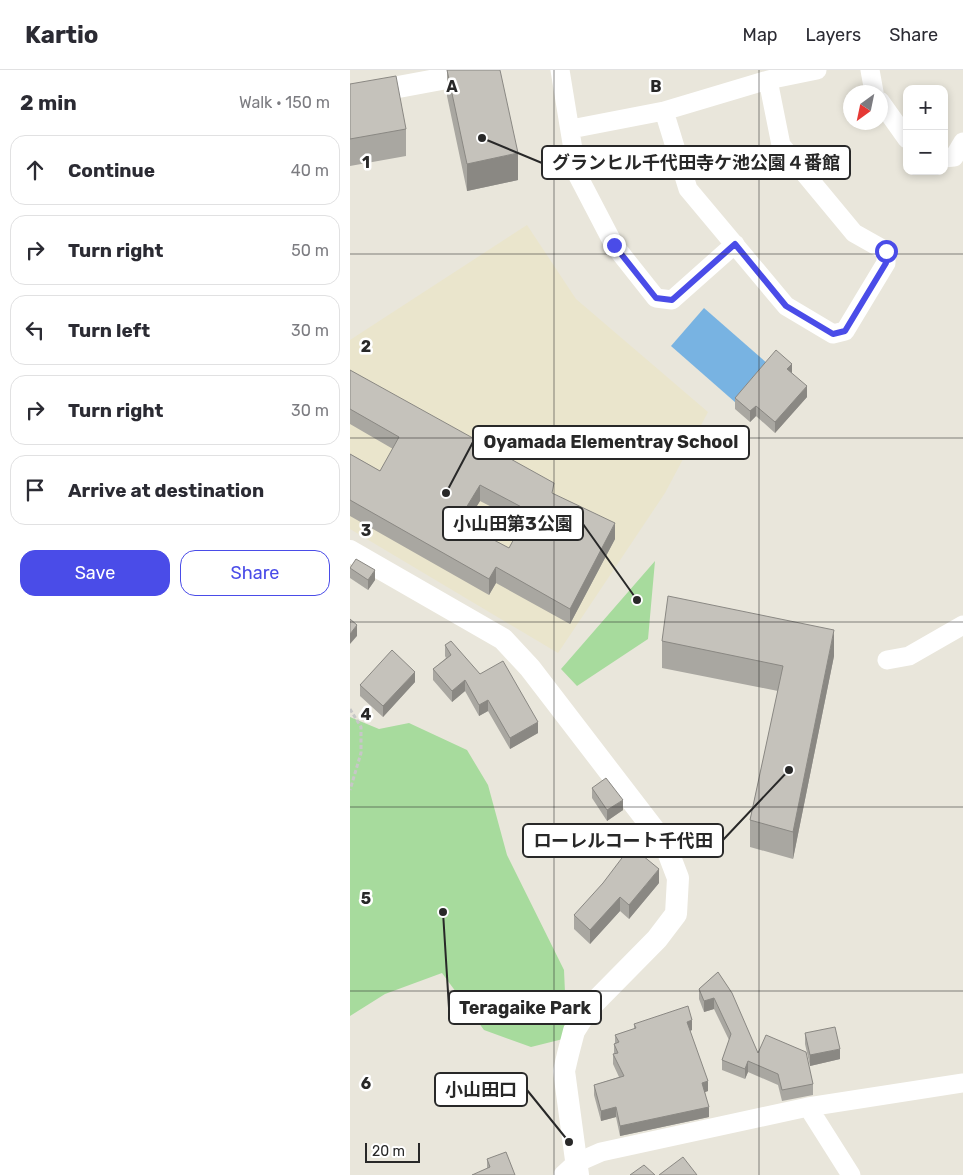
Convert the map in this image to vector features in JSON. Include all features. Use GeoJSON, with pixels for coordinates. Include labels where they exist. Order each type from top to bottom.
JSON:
{"type":"FeatureCollection","features":[{"type":"Feature","properties":{"kind":"street"},"geometry":{"type":"LineString","coordinates":[[350,96],[490,70]]}},
{"type":"Feature","properties":{"kind":"street"},"geometry":{"type":"LineString","coordinates":[[560,70],[577,174],[614,245],[656,298],[672,300],[735,244]]}},
{"type":"Feature","properties":{"kind":"street"},"geometry":{"type":"LineString","coordinates":[[571,129],[664,111],[768,80],[817,70]]}},
{"type":"Feature","properties":{"kind":"street"},"geometry":{"type":"LineString","coordinates":[[870,70],[873,85]]}},
{"type":"Feature","properties":{"kind":"street"},"geometry":{"type":"LineString","coordinates":[[664,111],[688,189],[786,306],[833,334],[845,331],[886,263],[886,251],[854,233],[781,145],[768,80]]}},
{"type":"Feature","properties":{"kind":"street"},"geometry":{"type":"LineString","coordinates":[[888,112],[903,133]]}},
{"type":"Feature","properties":{"kind":"street"},"geometry":{"type":"LineString","coordinates":[[948,157],[954,156],[963,142]]}},
{"type":"Feature","properties":{"kind":"street"},"geometry":{"type":"LineString","coordinates":[[350,551],[503,639],[530,668],[665,844],[678,878],[676,914],[657,938],[588,1009],[574,1031],[564,1071],[572,1171],[601,1152],[808,1107],[963,1083]]}},
{"type":"Feature","properties":{"kind":"street"},"geometry":{"type":"LineString","coordinates":[[887,660],[916,653],[963,625]]}},
{"type":"Feature","properties":{"kind":"street"},"geometry":{"type":"LineString","coordinates":[[808,1107],[851,1175]]}},
{"type":"Feature","properties":{"kind":"path"},"geometry":{"type":"LineString","coordinates":[[350,709],[362,727],[361,753],[350,790]]}},
{"type":"Feature","properties":{"kind":"shaded area"},"geometry":{"type":"Polygon","coordinates":[[[527,225],[576,299],[708,412],[665,493],[558,653],[350,529],[350,340],[527,225]]]}},
{"type":"Feature","properties":{"kind":"green space"},"geometry":{"type":"Polygon","coordinates":[[[655,561],[648,639],[577,686],[561,669],[655,561]]]}},
{"type":"Feature","properties":{"kind":"green space"},"geometry":{"type":"Polygon","coordinates":[[[350,717],[379,729],[409,723],[467,750],[488,785],[507,855],[564,970],[567,1038],[531,1047],[484,1030],[442,973],[385,994],[350,1016],[350,717]]]}},
{"type":"Feature","properties":{"kind":"water"},"geometry":{"type":"Polygon","coordinates":[[[704,308],[769,365],[736,403],[671,346],[704,308]]]}},
{"type":"Feature","properties":{"kind":"building"},"geometry":{"type":"Polygon","coordinates":[[[447,70],[500,70],[518,153],[467,164],[447,70]]]}},
{"type":"Feature","properties":{"kind":"building"},"geometry":{"type":"Polygon","coordinates":[[[396,76],[406,129],[350,139],[350,84],[396,76]]]}},
{"type":"Feature","properties":{"kind":"building"},"geometry":{"type":"Polygon","coordinates":[[[776,350],[792,364],[787,369],[807,386],[775,422],[756,406],[750,411],[735,398],[776,350]]]}},
{"type":"Feature","properties":{"kind":"building"},"geometry":{"type":"Polygon","coordinates":[[[350,370],[554,483],[552,493],[615,523],[570,609],[496,567],[489,579],[350,500],[350,454],[380,471],[399,437],[350,409],[350,370]],[[480,485],[458,521],[509,548],[529,511],[480,485]]]}},
{"type":"Feature","properties":{"kind":"building"},"geometry":{"type":"Polygon","coordinates":[[[356,559],[375,570],[368,580],[350,568],[356,559]]]}},
{"type":"Feature","properties":{"kind":"building"},"geometry":{"type":"Polygon","coordinates":[[[668,596],[834,630],[793,832],[750,820],[783,666],[662,641],[668,596]]]}},
{"type":"Feature","properties":{"kind":"building"},"geometry":{"type":"Polygon","coordinates":[[[350,619],[357,625],[350,634],[350,619]]]}},
{"type":"Feature","properties":{"kind":"building"},"geometry":{"type":"Polygon","coordinates":[[[451,641],[480,674],[503,661],[538,722],[510,738],[488,700],[479,705],[465,680],[452,691],[433,669],[451,655],[445,645],[451,641]]]}},
{"type":"Feature","properties":{"kind":"building"},"geometry":{"type":"Polygon","coordinates":[[[392,650],[415,672],[383,706],[360,685],[392,650]]]}},
{"type":"Feature","properties":{"kind":"building"},"geometry":{"type":"Polygon","coordinates":[[[606,778],[623,800],[607,810],[592,788],[606,778]]]}},
{"type":"Feature","properties":{"kind":"building"},"geometry":{"type":"Polygon","coordinates":[[[631,846],[659,869],[629,905],[620,897],[590,930],[574,915],[603,883],[631,846]]]}},
{"type":"Feature","properties":{"kind":"building"},"geometry":{"type":"Polygon","coordinates":[[[718,972],[732,993],[758,1053],[766,1035],[806,1052],[813,1084],[782,1090],[778,1074],[748,1061],[745,1069],[722,1060],[731,1034],[714,998],[704,1001],[699,989],[718,972]]]}},
{"type":"Feature","properties":{"kind":"building"},"geometry":{"type":"Polygon","coordinates":[[[688,1006],[692,1020],[687,1022],[708,1081],[702,1083],[709,1107],[620,1126],[616,1107],[601,1111],[594,1085],[624,1076],[613,1054],[618,1053],[614,1044],[619,1042],[615,1035],[636,1028],[634,1024],[688,1006]]]}},
{"type":"Feature","properties":{"kind":"building"},"geometry":{"type":"Polygon","coordinates":[[[835,1027],[840,1049],[810,1055],[805,1033],[835,1027]]]}},
{"type":"Feature","properties":{"kind":"building"},"geometry":{"type":"Polygon","coordinates":[[[506,1152],[515,1175],[472,1175],[490,1167],[487,1159],[506,1152]]]}},
{"type":"Feature","properties":{"kind":"building"},"geometry":{"type":"Polygon","coordinates":[[[683,1157],[697,1175],[659,1175],[683,1157]]]}},
{"type":"Feature","properties":{"kind":"building"},"geometry":{"type":"Polygon","coordinates":[[[644,1165],[655,1175],[630,1175],[644,1165]]]}},
{"type":"Feature","properties":{"kind":"place","name":"グランヒル千代田寺ケ池公園４番館"},"geometry":{"type":"Point","coordinates":[482,138]}},
{"type":"Feature","properties":{"kind":"place","name":"Oyamada Elementray School"},"geometry":{"type":"Point","coordinates":[446,493]}},
{"type":"Feature","properties":{"kind":"place","name":"小山田第3公園"},"geometry":{"type":"Point","coordinates":[637,600]}},
{"type":"Feature","properties":{"kind":"place","name":"ローレルコート千代田"},"geometry":{"type":"Point","coordinates":[789,770]}},
{"type":"Feature","properties":{"kind":"place","name":"Teragaike Park"},"geometry":{"type":"Point","coordinates":[443,912]}},
{"type":"Feature","properties":{"kind":"place","name":"小山田口"},"geometry":{"type":"Point","coordinates":[569,1142]}},
{"type":"Feature","properties":{"kind":"route"},"geometry":{"type":"LineString","coordinates":[[614,245],[656,298],[672,300],[735,244],[786,306],[833,334],[845,331],[886,263],[886,251]]}}]}
